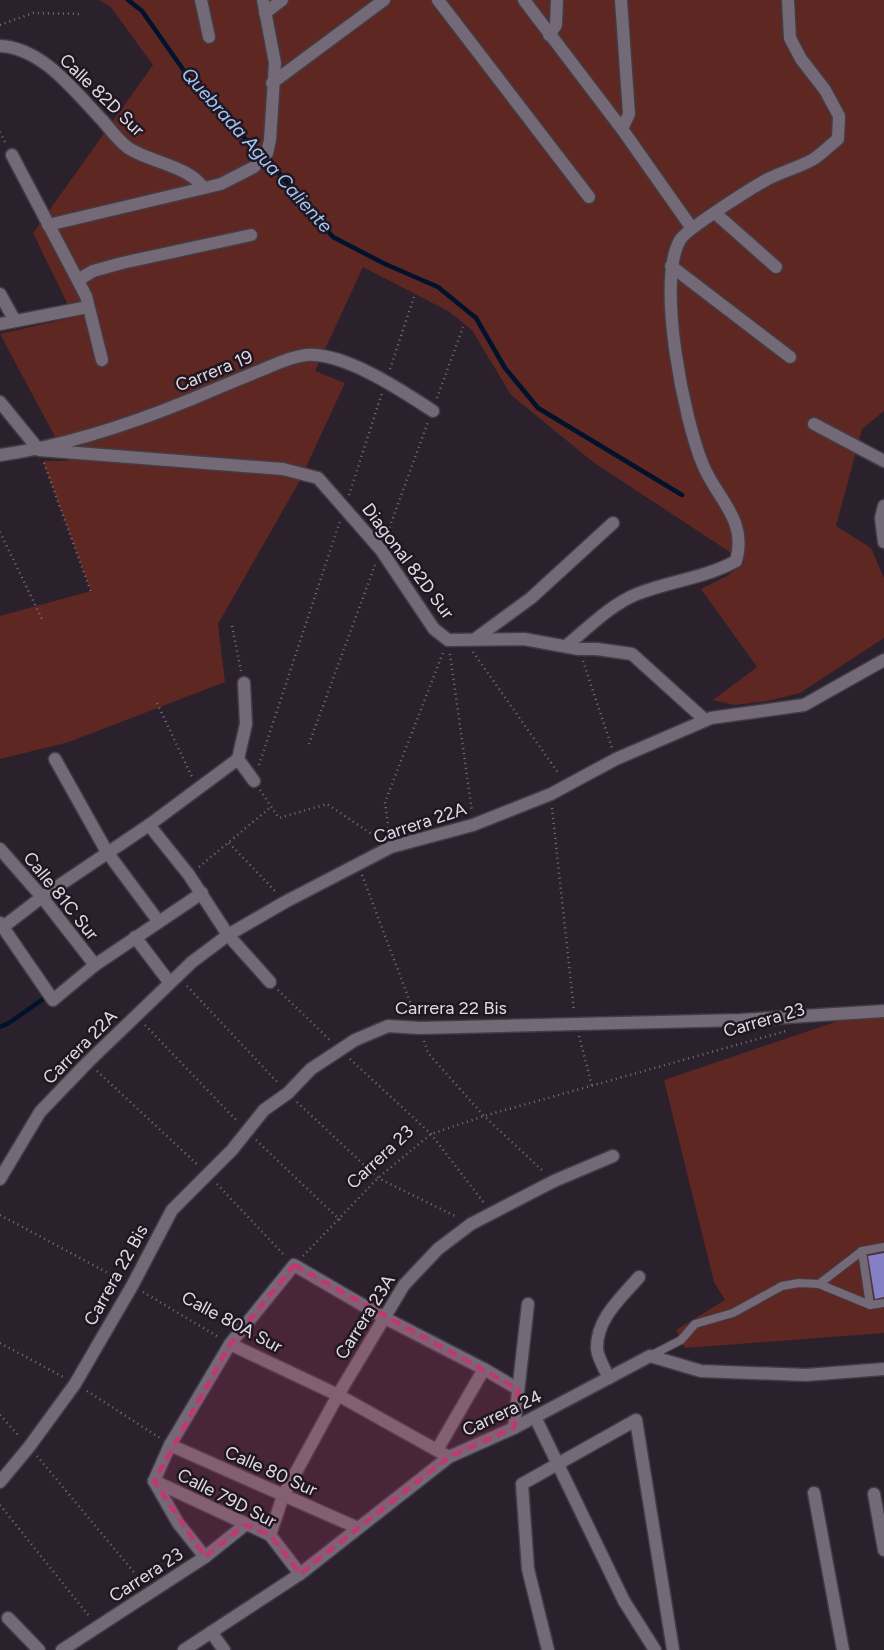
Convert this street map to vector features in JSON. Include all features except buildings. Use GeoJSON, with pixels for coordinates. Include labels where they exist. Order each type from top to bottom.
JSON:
{"type":"FeatureCollection","features":[{"type":"Feature","properties":{"kind":"street"},"geometry":{"type":"LineString","coordinates":[[201,0],[209,37]]}},
{"type":"Feature","properties":{"kind":"street"},"geometry":{"type":"LineString","coordinates":[[48,226],[221,184],[254,167],[267,153],[270,140],[272,83],[275,63],[263,0]]}},
{"type":"Feature","properties":{"kind":"street"},"geometry":{"type":"LineString","coordinates":[[265,13],[282,0]]}},
{"type":"Feature","properties":{"kind":"street"},"geometry":{"type":"LineString","coordinates":[[272,83],[384,0]]}},
{"type":"Feature","properties":{"kind":"street"},"geometry":{"type":"LineString","coordinates":[[438,0],[589,197]]}},
{"type":"Feature","properties":{"kind":"street"},"geometry":{"type":"LineString","coordinates":[[524,0],[622,129],[691,228]]}},
{"type":"Feature","properties":{"kind":"street"},"geometry":{"type":"LineString","coordinates":[[549,35],[556,25],[557,0]]}},
{"type":"Feature","properties":{"kind":"street"},"geometry":{"type":"LineString","coordinates":[[621,0],[629,114],[622,129]]}},
{"type":"Feature","properties":{"kind":"street"},"geometry":{"type":"LineString","coordinates":[[566,646],[603,614],[637,594],[719,570],[736,561],[740,546],[737,524],[704,468],[694,441],[682,392],[669,294],[671,266],[680,239],[691,228],[767,179],[813,160],[838,138],[839,116],[825,90],[801,59],[790,38],[788,0]]}},
{"type":"Feature","properties":{"kind":"street","name":"Calle 82D Sur"},"geometry":{"type":"LineString","coordinates":[[0,46],[12,46],[33,54],[77,94],[125,146],[161,164],[191,175],[203,188]]}},
{"type":"Feature","properties":{"kind":"street"},"geometry":{"type":"LineString","coordinates":[[12,155],[78,280],[88,307],[102,360]]}},
{"type":"Feature","properties":{"kind":"street"},"geometry":{"type":"LineString","coordinates":[[715,213],[776,267]]}},
{"type":"Feature","properties":{"kind":"street"},"geometry":{"type":"LineString","coordinates":[[78,280],[93,271],[122,263],[251,235]]}},
{"type":"Feature","properties":{"kind":"street"},"geometry":{"type":"LineString","coordinates":[[671,266],[790,357]]}},
{"type":"Feature","properties":{"kind":"street"},"geometry":{"type":"LineString","coordinates":[[0,294],[15,321]]}},
{"type":"Feature","properties":{"kind":"street"},"geometry":{"type":"LineString","coordinates":[[0,324],[88,307]]}},
{"type":"Feature","properties":{"kind":"street","name":"Carrera 19"},"geometry":{"type":"LineString","coordinates":[[0,455],[39,450],[76,440],[183,402],[288,359],[307,355],[331,359],[386,381],[433,410]]}},
{"type":"Feature","properties":{"kind":"street"},"geometry":{"type":"LineString","coordinates":[[0,402],[39,450]]}},
{"type":"Feature","properties":{"kind":"street"},"geometry":{"type":"LineString","coordinates":[[814,424],[884,461]]}},
{"type":"Feature","properties":{"kind":"street","name":"Diagonal 82D Sur"},"geometry":{"type":"LineString","coordinates":[[39,450],[284,469],[318,478],[381,550],[434,629],[448,640],[524,639],[579,650],[597,649],[632,654],[705,720]]}},
{"type":"Feature","properties":{"kind":"street"},"geometry":{"type":"LineString","coordinates":[[884,506],[881,518],[884,542]]}},
{"type":"Feature","properties":{"kind":"street"},"geometry":{"type":"LineString","coordinates":[[470,639],[531,598],[613,523]]}},
{"type":"Feature","properties":{"kind":"street","name":"Carrera 22A"},"geometry":{"type":"LineString","coordinates":[[0,1179],[40,1112],[88,1062],[192,962],[228,935],[285,902],[391,847],[473,825],[551,794],[566,784],[616,759],[705,720],[728,714],[804,705],[884,660]]}},
{"type":"Feature","properties":{"kind":"street"},"geometry":{"type":"LineString","coordinates":[[202,893],[95,965],[53,1000],[2,925],[149,825],[238,759],[246,724],[244,683]]}},
{"type":"Feature","properties":{"kind":"street"},"geometry":{"type":"LineString","coordinates":[[55,759],[107,852],[159,922]]}},
{"type":"Feature","properties":{"kind":"street"},"geometry":{"type":"LineString","coordinates":[[238,759],[254,782]]}},
{"type":"Feature","properties":{"kind":"street"},"geometry":{"type":"LineString","coordinates":[[149,825],[189,874],[228,935],[270,982]]}},
{"type":"Feature","properties":{"kind":"street","name":"Calle 81C Sur"},"geometry":{"type":"LineString","coordinates":[[0,849],[42,897],[95,965]]}},
{"type":"Feature","properties":{"kind":"street"},"geometry":{"type":"LineString","coordinates":[[135,938],[174,979]]}},
{"type":"Feature","properties":{"kind":"street","name":"Carrera 22 Bis"},"geometry":{"type":"LineString","coordinates":[[0,1482],[29,1447],[75,1384],[132,1286],[172,1210],[232,1150],[246,1130],[264,1110],[288,1093],[311,1069],[339,1049],[388,1026],[420,1028],[740,1020],[884,1011]]}},
{"type":"Feature","properties":{"kind":"street","name":"Carrera 23A"},"geometry":{"type":"LineString","coordinates":[[270,1535],[283,1496],[338,1395],[404,1285],[438,1249],[471,1224],[554,1181],[613,1156]]}},
{"type":"Feature","properties":{"kind":"street"},"geometry":{"type":"LineString","coordinates":[[205,1557],[178,1522],[154,1481],[170,1445],[230,1344],[294,1265],[385,1318],[484,1368],[518,1389]]}},
{"type":"Feature","properties":{"kind":"street"},"geometry":{"type":"LineString","coordinates":[[609,1378],[597,1351],[599,1330],[606,1316],[639,1277]]}},
{"type":"Feature","properties":{"kind":"street"},"geometry":{"type":"LineString","coordinates":[[514,1428],[528,1304]]}},
{"type":"Feature","properties":{"kind":"street","name":"Calle 80A Sur"},"geometry":{"type":"LineString","coordinates":[[230,1344],[338,1395],[448,1457]]}},
{"type":"Feature","properties":{"kind":"street"},"geometry":{"type":"LineString","coordinates":[[650,1356],[701,1371],[806,1375],[884,1369]]}},
{"type":"Feature","properties":{"kind":"street","name":"Carrera 24"},"geometry":{"type":"LineString","coordinates":[[184,1650],[300,1574],[448,1457],[514,1428],[650,1356]]}},
{"type":"Feature","properties":{"kind":"street"},"geometry":{"type":"LineString","coordinates":[[437,1450],[484,1368]]}},
{"type":"Feature","properties":{"kind":"street"},"geometry":{"type":"LineString","coordinates":[[535,1417],[624,1601],[656,1650]]}},
{"type":"Feature","properties":{"kind":"street"},"geometry":{"type":"LineString","coordinates":[[548,1650],[528,1569],[522,1484],[636,1420],[673,1650]]}},
{"type":"Feature","properties":{"kind":"street","name":"Calle 80 Sur"},"geometry":{"type":"LineString","coordinates":[[170,1445],[358,1528]]}},
{"type":"Feature","properties":{"kind":"street","name":"Calle 79D Sur"},"geometry":{"type":"LineString","coordinates":[[154,1481],[270,1535],[300,1574]]}},
{"type":"Feature","properties":{"kind":"street"},"geometry":{"type":"LineString","coordinates":[[814,1493],[843,1650]]}},
{"type":"Feature","properties":{"kind":"street"},"geometry":{"type":"LineString","coordinates":[[874,1494],[884,1550]]}},
{"type":"Feature","properties":{"kind":"street","name":"Carrera 23"},"geometry":{"type":"LineString","coordinates":[[62,1650],[205,1557],[245,1525]]}},
{"type":"Feature","properties":{"kind":"street"},"geometry":{"type":"LineString","coordinates":[[8,1618],[39,1650]]}},
{"type":"Feature","properties":{"kind":"street"},"geometry":{"type":"LineString","coordinates":[[211,1632],[224,1650]]}},
{"type":"Feature","properties":{"kind":"lane"},"geometry":{"type":"LineString","coordinates":[[819,1284],[862,1251],[884,1247]]}},
{"type":"Feature","properties":{"kind":"lane"},"geometry":{"type":"LineString","coordinates":[[862,1251],[870,1305]]}},
{"type":"Feature","properties":{"kind":"lane"},"geometry":{"type":"LineString","coordinates":[[650,1356],[681,1340],[695,1324],[733,1313],[782,1286],[799,1283],[819,1284],[870,1305],[884,1303]]}},
{"type":"Feature","properties":{"kind":"path"},"geometry":{"type":"LineString","coordinates":[[0,25],[33,13],[82,14]]}},
{"type":"Feature","properties":{"kind":"path"},"geometry":{"type":"LineString","coordinates":[[391,847],[327,804],[279,818],[254,782],[414,297]]}},
{"type":"Feature","properties":{"kind":"path"},"geometry":{"type":"LineString","coordinates":[[39,450],[91,592]]}},
{"type":"Feature","properties":{"kind":"path"},"geometry":{"type":"LineString","coordinates":[[0,532],[43,620]]}},
{"type":"Feature","properties":{"kind":"path"},"geometry":{"type":"LineString","coordinates":[[232,626],[244,683]]}},
{"type":"Feature","properties":{"kind":"path"},"geometry":{"type":"LineString","coordinates":[[470,639],[566,784]]}},
{"type":"Feature","properties":{"kind":"path"},"geometry":{"type":"LineString","coordinates":[[448,640],[473,825]]}},
{"type":"Feature","properties":{"kind":"path"},"geometry":{"type":"LineString","coordinates":[[391,847],[384,802],[448,640]]}},
{"type":"Feature","properties":{"kind":"path"},"geometry":{"type":"LineString","coordinates":[[579,650],[616,759]]}},
{"type":"Feature","properties":{"kind":"path"},"geometry":{"type":"LineString","coordinates":[[157,703],[198,789]]}},
{"type":"Feature","properties":{"kind":"path"},"geometry":{"type":"LineString","coordinates":[[551,794],[576,1024],[592,1086]]}},
{"type":"Feature","properties":{"kind":"path"},"geometry":{"type":"LineString","coordinates":[[189,874],[271,807]]}},
{"type":"Feature","properties":{"kind":"path"},"geometry":{"type":"LineString","coordinates":[[229,843],[285,902]]}},
{"type":"Feature","properties":{"kind":"path"},"geometry":{"type":"LineString","coordinates":[[174,979],[288,1093],[378,1178],[471,1224]]}},
{"type":"Feature","properties":{"kind":"path"},"geometry":{"type":"LineString","coordinates":[[270,982],[431,1134],[491,1212]]}},
{"type":"Feature","properties":{"kind":"path"},"geometry":{"type":"LineString","coordinates":[[136,1015],[246,1130],[340,1220]]}},
{"type":"Feature","properties":{"kind":"path","name":"Carrera 23"},"geometry":{"type":"LineString","coordinates":[[294,1265],[340,1220],[378,1178],[431,1134],[484,1116],[789,1030]]}},
{"type":"Feature","properties":{"kind":"path"},"geometry":{"type":"LineString","coordinates":[[88,1062],[208,1175],[294,1265]]}},
{"type":"Feature","properties":{"kind":"path","name":"Calle 80A Sur"},"geometry":{"type":"LineString","coordinates":[[0,1215],[132,1286],[230,1344]]}},
{"type":"Feature","properties":{"kind":"path"},"geometry":{"type":"LineString","coordinates":[[0,1415],[151,1593]]}},
{"type":"Feature","properties":{"kind":"path"},"geometry":{"type":"LineString","coordinates":[[0,1505],[98,1627]]}},
{"type":"Feature","properties":{"kind":"highlighted area"},"geometry":{"type":"Polygon","coordinates":[[[294,1265],[518,1389],[514,1428],[449,1457],[300,1574],[270,1535],[245,1525],[205,1557],[154,1481],[230,1344],[294,1265]]]}},
{"type":"Feature","properties":{"kind":"shaded area"},"geometry":{"type":"Polygon","coordinates":[[[99,0],[884,0],[884,411],[862,429],[836,526],[871,548],[884,578],[884,638],[800,693],[768,701],[735,705],[713,700],[757,667],[701,589],[727,576],[745,562],[593,462],[511,395],[472,330],[448,311],[363,267],[315,371],[345,383],[298,484],[218,624],[225,682],[69,742],[0,759],[0,616],[91,591],[43,461],[68,461],[0,334],[74,317],[33,233],[153,65],[110,6],[99,0]]]}},
{"type":"Feature","properties":{"kind":"shaded area"},"geometry":{"type":"Polygon","coordinates":[[[884,1016],[884,1333],[685,1348],[676,1330],[725,1300],[714,1282],[664,1080],[844,1019],[884,1016]]]}},
{"type":"Feature","properties":{"kind":"waterway","name":"Quebrada Agua Caliente"},"geometry":{"type":"LineString","coordinates":[[128,0],[142,11],[187,75],[223,116],[278,172],[333,237],[385,264],[438,287],[476,318],[505,368],[538,408],[682,495]]}},
{"type":"Feature","properties":{"kind":"waterway"},"geometry":{"type":"LineString","coordinates":[[0,1027],[9,1023],[46,997]]}}]}
